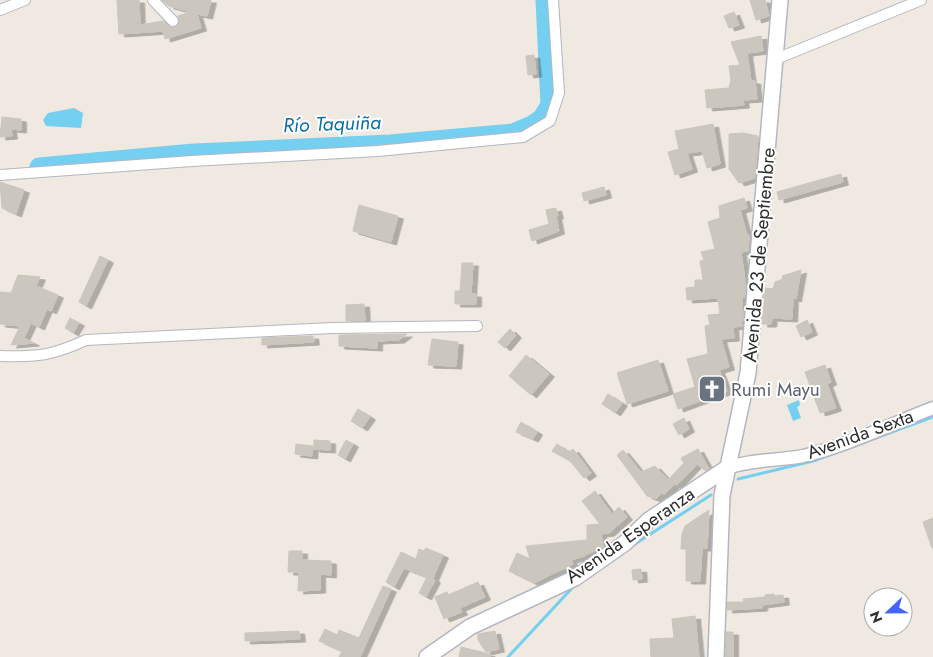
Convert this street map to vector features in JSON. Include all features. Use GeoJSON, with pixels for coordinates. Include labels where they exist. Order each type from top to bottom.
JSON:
{"type":"FeatureCollection","features":[{"type":"Feature","properties":{"kind":"main road","name":"Avenida 23 de Septiembre"},"geometry":{"type":"LineString","coordinates":[[716,657],[722,495],[748,373],[780,0]]}},
{"type":"Feature","properties":{"kind":"main road","name":"Avenida Esperanza"},"geometry":{"type":"LineString","coordinates":[[426,657],[470,627],[575,578],[626,543],[649,520],[726,472]]}},
{"type":"Feature","properties":{"kind":"street"},"geometry":{"type":"LineString","coordinates":[[0,10],[25,0]]}},
{"type":"Feature","properties":{"kind":"street"},"geometry":{"type":"LineString","coordinates":[[154,0],[173,21]]}},
{"type":"Feature","properties":{"kind":"street"},"geometry":{"type":"LineString","coordinates":[[0,175],[192,160],[378,150],[523,137],[550,121],[559,93],[553,0]]}},
{"type":"Feature","properties":{"kind":"street"},"geometry":{"type":"LineString","coordinates":[[776,59],[916,2]]}},
{"type":"Feature","properties":{"kind":"street"},"geometry":{"type":"LineString","coordinates":[[0,356],[38,357],[66,350],[86,340],[332,328],[477,326]]}},
{"type":"Feature","properties":{"kind":"street","name":"Avenida Sexta"},"geometry":{"type":"LineString","coordinates":[[726,472],[762,459],[804,455],[933,408]]}},
{"type":"Feature","properties":{"kind":"water"},"geometry":{"type":"Polygon","coordinates":[[[74,108],[83,113],[81,128],[46,126],[43,120],[48,113],[74,108]]]}},
{"type":"Feature","properties":{"kind":"water"},"geometry":{"type":"Polygon","coordinates":[[[799,400],[800,405],[797,407],[801,418],[793,421],[787,405],[799,400]]]}},
{"type":"Feature","properties":{"kind":"building"},"geometry":{"type":"Polygon","coordinates":[[[117,0],[139,0],[140,25],[163,21],[174,28],[179,23],[178,16],[191,12],[169,6],[162,0],[211,0],[207,16],[197,14],[201,28],[165,39],[163,31],[119,34],[117,0]]]}},
{"type":"Feature","properties":{"kind":"building"},"geometry":{"type":"Polygon","coordinates":[[[750,0],[765,0],[769,16],[756,20],[750,0]]]}},
{"type":"Feature","properties":{"kind":"building"},"geometry":{"type":"Polygon","coordinates":[[[734,12],[739,25],[729,28],[724,16],[734,12]]]}},
{"type":"Feature","properties":{"kind":"building"},"geometry":{"type":"Polygon","coordinates":[[[761,36],[763,51],[747,53],[751,81],[755,81],[757,99],[743,100],[744,105],[707,108],[705,90],[729,88],[731,80],[729,66],[740,65],[731,42],[761,36]]]}},
{"type":"Feature","properties":{"kind":"building"},"geometry":{"type":"Polygon","coordinates":[[[534,55],[536,74],[528,75],[526,56],[534,55]]]}},
{"type":"Feature","properties":{"kind":"building"},"geometry":{"type":"Polygon","coordinates":[[[2,117],[21,119],[21,130],[11,129],[12,136],[0,137],[2,117]]]}},
{"type":"Feature","properties":{"kind":"building"},"geometry":{"type":"Polygon","coordinates":[[[713,124],[720,164],[707,168],[702,151],[687,153],[692,169],[675,175],[668,152],[679,149],[675,131],[713,124]]]}},
{"type":"Feature","properties":{"kind":"building"},"geometry":{"type":"Polygon","coordinates":[[[743,133],[758,136],[755,178],[739,183],[729,169],[729,134],[743,133]]]}},
{"type":"Feature","properties":{"kind":"building"},"geometry":{"type":"Polygon","coordinates":[[[841,174],[843,182],[779,200],[777,192],[841,174]]]}},
{"type":"Feature","properties":{"kind":"building"},"geometry":{"type":"Polygon","coordinates":[[[0,182],[24,190],[16,214],[2,208],[0,182]]]}},
{"type":"Feature","properties":{"kind":"building"},"geometry":{"type":"Polygon","coordinates":[[[604,187],[606,195],[584,201],[582,193],[604,187]]]}},
{"type":"Feature","properties":{"kind":"building"},"geometry":{"type":"Polygon","coordinates":[[[744,198],[747,208],[740,210],[747,235],[749,235],[748,251],[741,252],[746,288],[745,297],[742,297],[743,321],[741,321],[742,326],[733,327],[734,338],[721,339],[729,367],[719,370],[727,391],[678,409],[673,394],[695,387],[687,359],[708,354],[705,326],[710,325],[708,315],[720,314],[718,298],[687,300],[686,288],[695,287],[695,280],[703,280],[700,261],[704,260],[701,252],[715,249],[708,222],[720,218],[719,206],[744,198]]]}},
{"type":"Feature","properties":{"kind":"building"},"geometry":{"type":"Polygon","coordinates":[[[359,205],[398,216],[391,242],[353,231],[359,205]]]}},
{"type":"Feature","properties":{"kind":"building"},"geometry":{"type":"Polygon","coordinates":[[[556,208],[559,231],[532,241],[529,230],[549,224],[546,210],[556,208]]]}},
{"type":"Feature","properties":{"kind":"building"},"geometry":{"type":"Polygon","coordinates":[[[100,256],[108,260],[86,306],[79,302],[100,256]]]}},
{"type":"Feature","properties":{"kind":"building"},"geometry":{"type":"Polygon","coordinates":[[[462,263],[473,263],[471,294],[476,294],[476,304],[455,304],[455,291],[460,291],[462,263]]]}},
{"type":"Feature","properties":{"kind":"building"},"geometry":{"type":"Polygon","coordinates":[[[801,270],[796,299],[793,298],[792,319],[772,318],[771,324],[762,324],[765,288],[773,289],[775,282],[783,279],[782,276],[801,270]]]}},
{"type":"Feature","properties":{"kind":"building"},"geometry":{"type":"Polygon","coordinates":[[[18,275],[40,277],[36,286],[58,295],[51,311],[47,309],[39,327],[31,323],[24,338],[34,343],[11,345],[20,326],[0,324],[0,292],[11,293],[18,275]]]}},
{"type":"Feature","properties":{"kind":"building"},"geometry":{"type":"Polygon","coordinates":[[[364,304],[365,321],[346,321],[346,305],[364,304]]]}},
{"type":"Feature","properties":{"kind":"building"},"geometry":{"type":"Polygon","coordinates":[[[70,318],[79,323],[73,333],[65,328],[70,318]]]}},
{"type":"Feature","properties":{"kind":"building"},"geometry":{"type":"Polygon","coordinates":[[[807,320],[812,332],[801,337],[796,326],[807,320]]]}},
{"type":"Feature","properties":{"kind":"building"},"geometry":{"type":"Polygon","coordinates":[[[510,329],[516,335],[505,348],[498,342],[510,329]]]}},
{"type":"Feature","properties":{"kind":"building"},"geometry":{"type":"Polygon","coordinates":[[[407,334],[399,340],[377,341],[377,348],[339,346],[339,335],[407,334]]]}},
{"type":"Feature","properties":{"kind":"building"},"geometry":{"type":"Polygon","coordinates":[[[313,336],[314,342],[262,345],[262,338],[313,336]]]}},
{"type":"Feature","properties":{"kind":"building"},"geometry":{"type":"Polygon","coordinates":[[[432,339],[458,342],[456,366],[428,365],[432,339]]]}},
{"type":"Feature","properties":{"kind":"building"},"geometry":{"type":"Polygon","coordinates":[[[526,355],[549,374],[531,395],[509,376],[526,355]]]}},
{"type":"Feature","properties":{"kind":"building"},"geometry":{"type":"Polygon","coordinates":[[[658,360],[668,391],[627,404],[617,373],[658,360]]]}},
{"type":"Feature","properties":{"kind":"building"},"geometry":{"type":"Polygon","coordinates":[[[825,365],[831,382],[827,384],[836,408],[820,413],[805,372],[825,365]]]}},
{"type":"Feature","properties":{"kind":"building"},"geometry":{"type":"Polygon","coordinates":[[[608,394],[622,403],[615,413],[602,404],[608,394]]]}},
{"type":"Feature","properties":{"kind":"building"},"geometry":{"type":"Polygon","coordinates":[[[358,409],[370,417],[362,428],[351,421],[358,409]]]}},
{"type":"Feature","properties":{"kind":"building"},"geometry":{"type":"Polygon","coordinates":[[[684,418],[689,429],[679,435],[673,424],[684,418]]]}},
{"type":"Feature","properties":{"kind":"building"},"geometry":{"type":"Polygon","coordinates":[[[521,422],[537,432],[533,439],[516,432],[521,422]]]}},
{"type":"Feature","properties":{"kind":"building"},"geometry":{"type":"Polygon","coordinates":[[[314,440],[330,441],[330,450],[314,449],[314,440]]]}},
{"type":"Feature","properties":{"kind":"building"},"geometry":{"type":"Polygon","coordinates":[[[346,440],[353,444],[345,459],[338,455],[346,440]]]}},
{"type":"Feature","properties":{"kind":"building"},"geometry":{"type":"Polygon","coordinates":[[[296,444],[313,446],[312,456],[295,454],[296,444]]]}},
{"type":"Feature","properties":{"kind":"building"},"geometry":{"type":"Polygon","coordinates":[[[557,444],[569,452],[573,449],[591,473],[584,478],[570,461],[552,451],[557,444]]]}},
{"type":"Feature","properties":{"kind":"building"},"geometry":{"type":"Polygon","coordinates":[[[698,449],[709,469],[706,471],[697,464],[677,485],[675,484],[664,495],[662,493],[656,499],[647,496],[617,455],[623,450],[641,472],[655,466],[668,480],[684,463],[681,458],[698,449]]]}},
{"type":"Feature","properties":{"kind":"building"},"geometry":{"type":"Polygon","coordinates":[[[595,491],[612,514],[619,507],[627,517],[609,533],[601,534],[603,547],[585,556],[571,560],[573,564],[534,583],[509,571],[517,553],[530,559],[526,546],[587,540],[587,525],[600,524],[582,501],[595,491]]]}},
{"type":"Feature","properties":{"kind":"building"},"geometry":{"type":"Polygon","coordinates":[[[709,510],[707,548],[702,548],[700,581],[686,581],[686,549],[681,549],[682,534],[685,526],[709,510]]]}},
{"type":"Feature","properties":{"kind":"building"},"geometry":{"type":"Polygon","coordinates":[[[933,518],[933,547],[932,548],[923,522],[933,518]]]}},
{"type":"Feature","properties":{"kind":"building"},"geometry":{"type":"Polygon","coordinates":[[[426,548],[443,555],[433,578],[435,580],[426,597],[419,593],[427,577],[404,568],[394,587],[386,582],[401,552],[416,559],[419,549],[424,551],[426,548]]]}},
{"type":"Feature","properties":{"kind":"building"},"geometry":{"type":"Polygon","coordinates":[[[289,551],[302,551],[302,560],[331,561],[331,575],[320,574],[320,590],[298,591],[299,572],[288,572],[289,551]]]}},
{"type":"Feature","properties":{"kind":"building"},"geometry":{"type":"Polygon","coordinates":[[[641,569],[642,579],[633,580],[632,570],[641,569]]]}},
{"type":"Feature","properties":{"kind":"building"},"geometry":{"type":"Polygon","coordinates":[[[478,582],[485,597],[460,608],[462,612],[444,619],[435,597],[447,592],[448,595],[478,582]]]}},
{"type":"Feature","properties":{"kind":"building"},"geometry":{"type":"Polygon","coordinates":[[[383,586],[391,589],[360,657],[339,657],[342,651],[319,641],[325,629],[337,635],[339,630],[359,638],[383,586]]]}},
{"type":"Feature","properties":{"kind":"building"},"geometry":{"type":"Polygon","coordinates":[[[774,594],[774,596],[783,595],[784,602],[762,605],[762,608],[727,610],[727,602],[744,602],[743,599],[765,597],[765,595],[774,594]]]}},
{"type":"Feature","properties":{"kind":"building"},"geometry":{"type":"Polygon","coordinates":[[[695,616],[699,657],[651,657],[650,639],[674,638],[672,619],[695,616]]]}},
{"type":"Feature","properties":{"kind":"building"},"geometry":{"type":"Polygon","coordinates":[[[299,631],[300,639],[245,641],[245,633],[299,631]]]}},
{"type":"Feature","properties":{"kind":"building"},"geometry":{"type":"Polygon","coordinates":[[[495,631],[499,649],[486,652],[478,640],[478,634],[495,631]]]}},
{"type":"Feature","properties":{"kind":"building"},"geometry":{"type":"Polygon","coordinates":[[[726,632],[733,632],[733,657],[725,657],[726,632]]]}},
{"type":"Feature","properties":{"kind":"building"},"geometry":{"type":"Polygon","coordinates":[[[461,647],[490,654],[490,657],[459,657],[461,647]]]}},
{"type":"Feature","properties":{"kind":"waterway","name":"Río Taquiña"},"geometry":{"type":"LineString","coordinates":[[39,167],[194,153],[390,144],[513,133],[532,125],[542,118],[550,105],[545,0]]}},
{"type":"Feature","properties":{"kind":"waterway"},"geometry":{"type":"LineString","coordinates":[[738,479],[813,461],[933,417]]}},
{"type":"Feature","properties":{"kind":"waterway"},"geometry":{"type":"LineString","coordinates":[[635,544],[711,495]]}},
{"type":"Feature","properties":{"kind":"waterway"},"geometry":{"type":"LineString","coordinates":[[508,657],[574,586]]}},
{"type":"Feature","properties":{"kind":"place","name":"Rumi Mayu"},"geometry":{"type":"Point","coordinates":[712,389]}}]}
